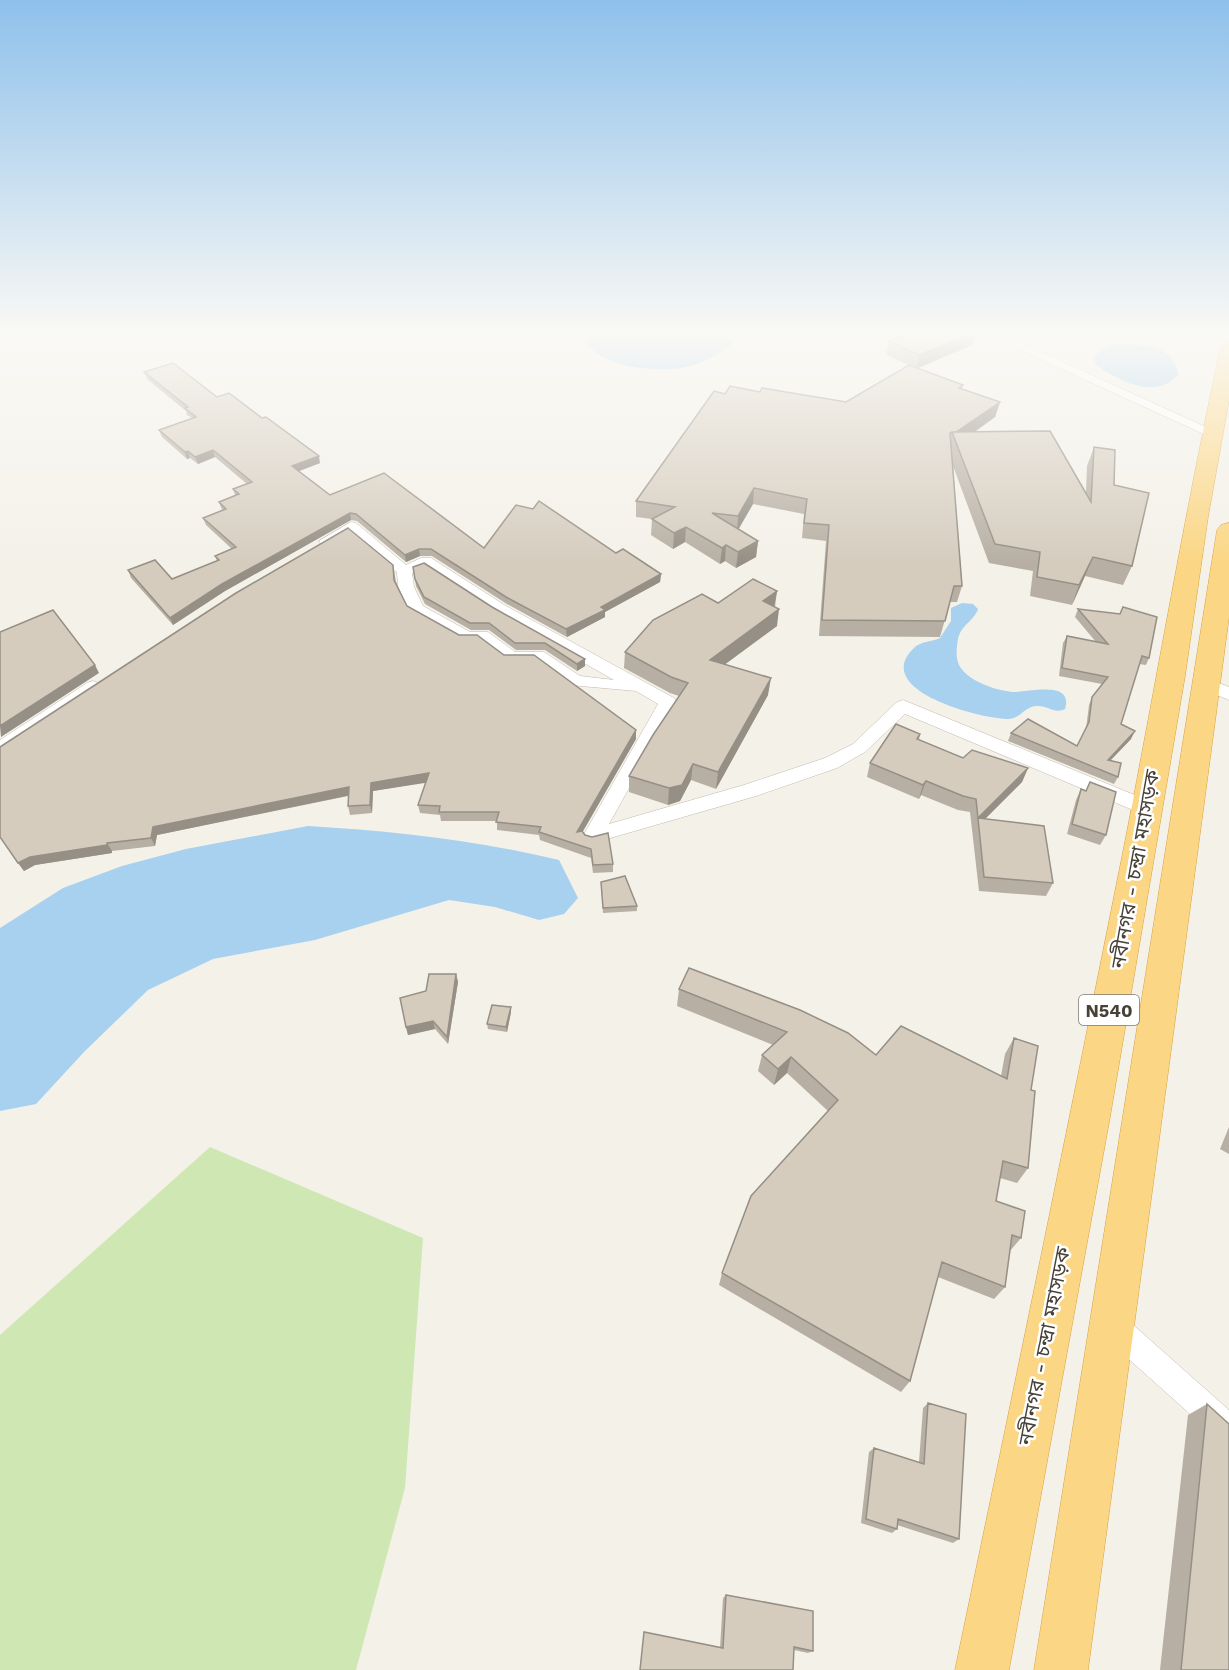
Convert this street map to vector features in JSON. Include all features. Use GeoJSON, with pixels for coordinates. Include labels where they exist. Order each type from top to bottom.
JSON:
{"type":"FeatureCollection","features":[{"type":"Feature","properties":{"kind":"highway","name":"নবীনগর - চন্দ্রা মহাসড়ক"},"geometry":{"type":"LineString","coordinates":[[982,1670],[1090,1117],[1218,409]]}},
{"type":"Feature","properties":{"kind":"highway","name":"নবীনগর - চন্দ্রা মহাসড়ক"},"geometry":{"type":"LineString","coordinates":[[1061,1670],[1112,1325],[1218,689],[1229,530]]}},
{"type":"Feature","properties":{"kind":"street"},"geometry":{"type":"LineString","coordinates":[[1160,409],[1213,433]]}},
{"type":"Feature","properties":{"kind":"street"},"geometry":{"type":"LineString","coordinates":[[312,550],[351,526],[404,572],[406,587],[416,609],[467,637],[482,636],[512,657],[538,656],[576,681],[643,688]]}},
{"type":"Feature","properties":{"kind":"street"},"geometry":{"type":"LineString","coordinates":[[404,572],[426,561],[500,609],[668,702],[593,836],[749,791],[831,763],[859,748],[903,706],[1147,808]]}},
{"type":"Feature","properties":{"kind":"street"},"geometry":{"type":"LineString","coordinates":[[0,749],[106,679]]}},
{"type":"Feature","properties":{"kind":"street"},"geometry":{"type":"LineString","coordinates":[[1112,1325],[1229,1430]]}},
{"type":"Feature","properties":{"kind":"green space"},"geometry":{"type":"Polygon","coordinates":[[[210,1147],[423,1238],[405,1488],[356,1670],[0,1670],[0,1335],[210,1147]]]}},
{"type":"Feature","properties":{"kind":"water"},"geometry":{"type":"Polygon","coordinates":[[[962,603],[973,604],[978,609],[958,639],[957,658],[964,672],[980,683],[1006,691],[1057,691],[1063,694],[1066,700],[1065,709],[1058,711],[1034,706],[1013,718],[995,718],[955,708],[917,689],[906,676],[904,662],[918,645],[940,638],[951,621],[951,608],[962,603]]]}},
{"type":"Feature","properties":{"kind":"water"},"geometry":{"type":"Polygon","coordinates":[[[308,826],[434,837],[559,860],[578,898],[564,914],[539,920],[495,907],[449,900],[315,940],[213,959],[148,990],[84,1052],[36,1104],[0,1111],[0,928],[63,888],[122,866],[186,849],[308,826]]]}},
{"type":"Feature","properties":{"kind":"building"},"geometry":{"type":"Polygon","coordinates":[[[186,409],[250,409],[262,418],[266,417],[319,456],[292,466],[330,495],[384,473],[484,548],[516,505],[533,509],[539,501],[616,553],[623,549],[661,574],[601,607],[605,610],[566,629],[506,597],[431,549],[419,549],[405,555],[356,514],[350,513],[222,584],[170,618],[128,570],[155,560],[172,579],[219,560],[215,556],[236,547],[203,518],[226,509],[219,502],[239,494],[233,489],[252,482],[213,450],[195,457],[188,451],[185,452],[159,430],[196,417],[186,409]]]}},
{"type":"Feature","properties":{"kind":"building"},"geometry":{"type":"Polygon","coordinates":[[[701,409],[990,409],[956,432],[950,433],[962,586],[954,586],[945,621],[822,620],[829,525],[804,523],[807,499],[754,488],[738,516],[712,513],[758,541],[738,552],[726,545],[722,548],[686,527],[674,533],[652,519],[675,507],[636,501],[701,409]]]}},
{"type":"Feature","properties":{"kind":"building"},"geometry":{"type":"Polygon","coordinates":[[[1050,431],[1091,502],[1094,447],[1115,450],[1114,485],[1149,493],[1132,566],[1093,557],[1079,585],[1037,577],[1040,552],[995,544],[952,432],[1050,431]]]}},
{"type":"Feature","properties":{"kind":"building"},"geometry":{"type":"Polygon","coordinates":[[[348,528],[393,565],[394,580],[407,606],[459,635],[477,635],[504,655],[534,655],[636,730],[577,832],[582,831],[585,835],[592,837],[608,833],[613,864],[593,865],[591,849],[539,832],[541,827],[496,822],[499,812],[439,812],[440,806],[418,805],[429,773],[371,783],[370,805],[348,806],[349,787],[153,827],[151,838],[107,843],[107,845],[30,857],[18,863],[0,837],[0,747],[236,593],[348,528]]]}},
{"type":"Feature","properties":{"kind":"building"},"geometry":{"type":"Polygon","coordinates":[[[424,563],[492,607],[585,659],[577,664],[545,643],[515,643],[489,623],[470,623],[424,597],[415,579],[413,567],[424,563]]]}},
{"type":"Feature","properties":{"kind":"building"},"geometry":{"type":"Polygon","coordinates":[[[753,579],[777,591],[763,601],[779,609],[710,660],[771,678],[718,772],[693,764],[682,785],[669,788],[629,776],[688,683],[671,677],[625,652],[653,620],[702,594],[718,603],[753,579]]]}},
{"type":"Feature","properties":{"kind":"building"},"geometry":{"type":"Polygon","coordinates":[[[1123,607],[1157,617],[1149,658],[1142,656],[1121,724],[1135,731],[1108,760],[1121,763],[1118,777],[1011,733],[1028,719],[1077,746],[1089,722],[1092,697],[1108,677],[1062,668],[1067,636],[1108,644],[1078,609],[1120,614],[1123,607]]]}},
{"type":"Feature","properties":{"kind":"building"},"geometry":{"type":"Polygon","coordinates":[[[53,610],[95,665],[0,726],[0,632],[53,610]]]}},
{"type":"Feature","properties":{"kind":"building"},"geometry":{"type":"Polygon","coordinates":[[[896,724],[920,734],[917,739],[963,758],[972,750],[1028,768],[978,818],[1044,826],[1053,883],[984,877],[976,799],[926,781],[923,785],[870,763],[896,724]]]}},
{"type":"Feature","properties":{"kind":"building"},"geometry":{"type":"Polygon","coordinates":[[[1090,782],[1116,792],[1106,835],[1072,824],[1081,789],[1086,791],[1090,782]]]}},
{"type":"Feature","properties":{"kind":"building"},"geometry":{"type":"Polygon","coordinates":[[[625,876],[637,906],[603,908],[601,882],[625,876]]]}},
{"type":"Feature","properties":{"kind":"building"},"geometry":{"type":"Polygon","coordinates":[[[689,968],[800,1010],[848,1033],[876,1055],[901,1026],[1007,1079],[1014,1038],[1038,1046],[1031,1090],[1035,1091],[1028,1168],[1003,1161],[996,1201],[1025,1211],[1021,1238],[1012,1235],[1005,1287],[942,1262],[910,1381],[722,1273],[751,1196],[838,1100],[791,1057],[778,1069],[762,1055],[787,1032],[679,989],[689,968]]]}},
{"type":"Feature","properties":{"kind":"building"},"geometry":{"type":"Polygon","coordinates":[[[429,974],[456,974],[447,1037],[433,1021],[406,1027],[400,998],[426,991],[429,974]]]}},
{"type":"Feature","properties":{"kind":"building"},"geometry":{"type":"Polygon","coordinates":[[[492,1005],[511,1007],[506,1027],[487,1024],[492,1005]]]}},
{"type":"Feature","properties":{"kind":"building"},"geometry":{"type":"Polygon","coordinates":[[[928,1403],[966,1414],[959,1539],[898,1519],[897,1529],[866,1519],[874,1448],[924,1464],[928,1403]]]}},
{"type":"Feature","properties":{"kind":"building"},"geometry":{"type":"Polygon","coordinates":[[[1207,1404],[1229,1424],[1229,1670],[1181,1670],[1207,1404]]]}},
{"type":"Feature","properties":{"kind":"building"},"geometry":{"type":"Polygon","coordinates":[[[726,1595],[813,1611],[813,1651],[794,1647],[793,1670],[640,1670],[644,1632],[723,1648],[726,1595]]]}}]}
